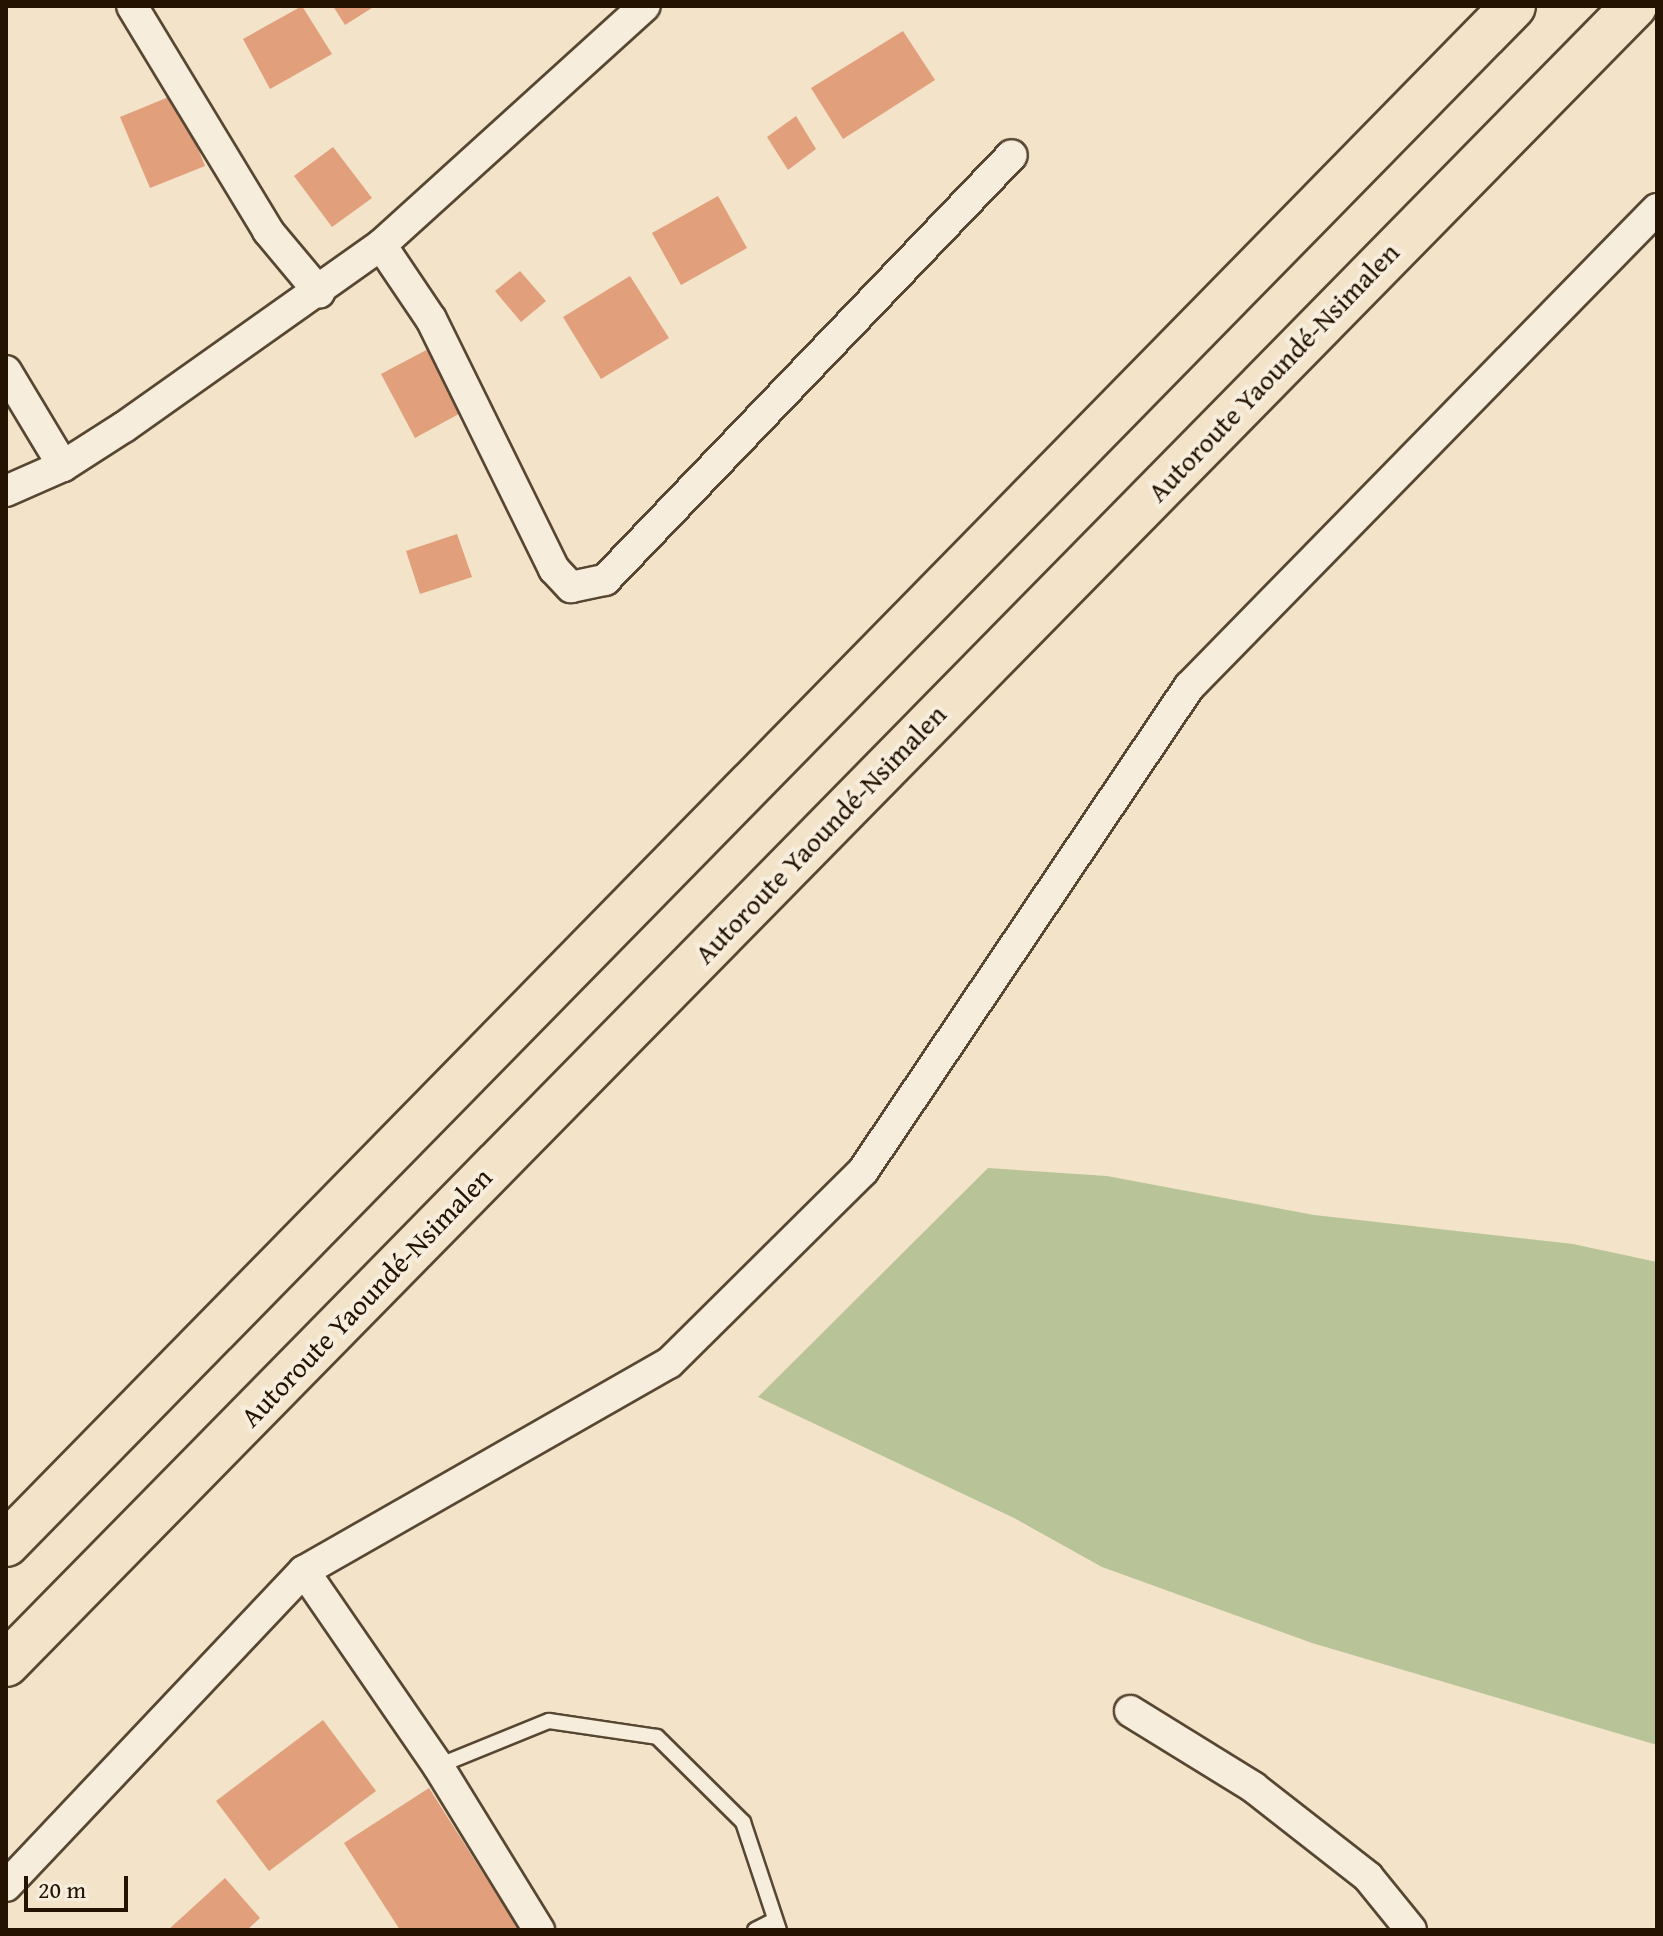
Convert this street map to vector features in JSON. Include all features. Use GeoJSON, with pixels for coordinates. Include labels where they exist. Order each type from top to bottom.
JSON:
{"type":"FeatureCollection","features":[{"type":"Feature","properties":{"kind":"highway"},"geometry":{"type":"LineString","coordinates":[[6,1544],[1513,6]]}},
{"type":"Feature","properties":{"kind":"highway","name":"Autoroute Yaoundé-Nsimalen"},"geometry":{"type":"LineString","coordinates":[[6,1664],[1634,6]]}},
{"type":"Feature","properties":{"kind":"street"},"geometry":{"type":"LineString","coordinates":[[132,6],[268,231],[319,292]]}},
{"type":"Feature","properties":{"kind":"street"},"geometry":{"type":"LineString","coordinates":[[6,491],[63,466],[319,292],[381,245],[645,6]]}},
{"type":"Feature","properties":{"kind":"street"},"geometry":{"type":"LineString","coordinates":[[381,245],[431,319],[554,569],[571,587],[605,580],[1012,155]]}},
{"type":"Feature","properties":{"kind":"street"},"geometry":{"type":"LineString","coordinates":[[6,1886],[304,1571],[669,1363],[863,1171],[1189,687],[1657,209]]}},
{"type":"Feature","properties":{"kind":"street"},"geometry":{"type":"LineString","coordinates":[[6,371],[63,466]]}},
{"type":"Feature","properties":{"kind":"street"},"geometry":{"type":"LineString","coordinates":[[304,1571],[438,1766],[539,1930]]}},
{"type":"Feature","properties":{"kind":"street"},"geometry":{"type":"LineString","coordinates":[[1130,1711],[1253,1787],[1368,1877],[1411,1930]]}},
{"type":"Feature","properties":{"kind":"lane"},"geometry":{"type":"LineString","coordinates":[[438,1766],[549,1721],[657,1737],[743,1822],[776,1926],[755,1930]]}},
{"type":"Feature","properties":{"kind":"green space"},"geometry":{"type":"Polygon","coordinates":[[[988,1168],[1107,1176],[1314,1215],[1573,1244],[1657,1262],[1657,1745],[1312,1643],[1102,1567],[1014,1518],[758,1397],[988,1168]]]}},
{"type":"Feature","properties":{"kind":"building"},"geometry":{"type":"Polygon","coordinates":[[[302,6],[332,54],[270,89],[243,39],[302,6]]]}},
{"type":"Feature","properties":{"kind":"building"},"geometry":{"type":"Polygon","coordinates":[[[333,6],[375,6],[345,25],[333,6]]]}},
{"type":"Feature","properties":{"kind":"building"},"geometry":{"type":"Polygon","coordinates":[[[903,31],[935,80],[843,139],[811,88],[903,31]]]}},
{"type":"Feature","properties":{"kind":"building"},"geometry":{"type":"Polygon","coordinates":[[[176,94],[205,166],[150,188],[120,117],[176,94]]]}},
{"type":"Feature","properties":{"kind":"building"},"geometry":{"type":"Polygon","coordinates":[[[796,116],[816,149],[788,170],[767,137],[796,116]]]}},
{"type":"Feature","properties":{"kind":"building"},"geometry":{"type":"Polygon","coordinates":[[[333,147],[372,198],[332,227],[294,176],[333,147]]]}},
{"type":"Feature","properties":{"kind":"building"},"geometry":{"type":"Polygon","coordinates":[[[718,196],[747,248],[681,285],[652,233],[718,196]]]}},
{"type":"Feature","properties":{"kind":"building"},"geometry":{"type":"Polygon","coordinates":[[[520,271],[546,301],[521,322],[495,291],[520,271]]]}},
{"type":"Feature","properties":{"kind":"building"},"geometry":{"type":"Polygon","coordinates":[[[630,276],[669,338],[601,379],[563,317],[630,276]]]}},
{"type":"Feature","properties":{"kind":"building"},"geometry":{"type":"Polygon","coordinates":[[[432,347],[466,410],[415,438],[381,374],[432,347]]]}},
{"type":"Feature","properties":{"kind":"building"},"geometry":{"type":"Polygon","coordinates":[[[457,534],[472,577],[420,594],[406,551],[457,534]]]}},
{"type":"Feature","properties":{"kind":"building"},"geometry":{"type":"Polygon","coordinates":[[[323,1720],[376,1791],[269,1871],[216,1801],[323,1720]]]}},
{"type":"Feature","properties":{"kind":"building"},"geometry":{"type":"Polygon","coordinates":[[[429,1788],[519,1930],[400,1930],[344,1843],[429,1788]]]}},
{"type":"Feature","properties":{"kind":"building"},"geometry":{"type":"Polygon","coordinates":[[[225,1878],[260,1918],[247,1930],[168,1930],[225,1878]]]}}]}
